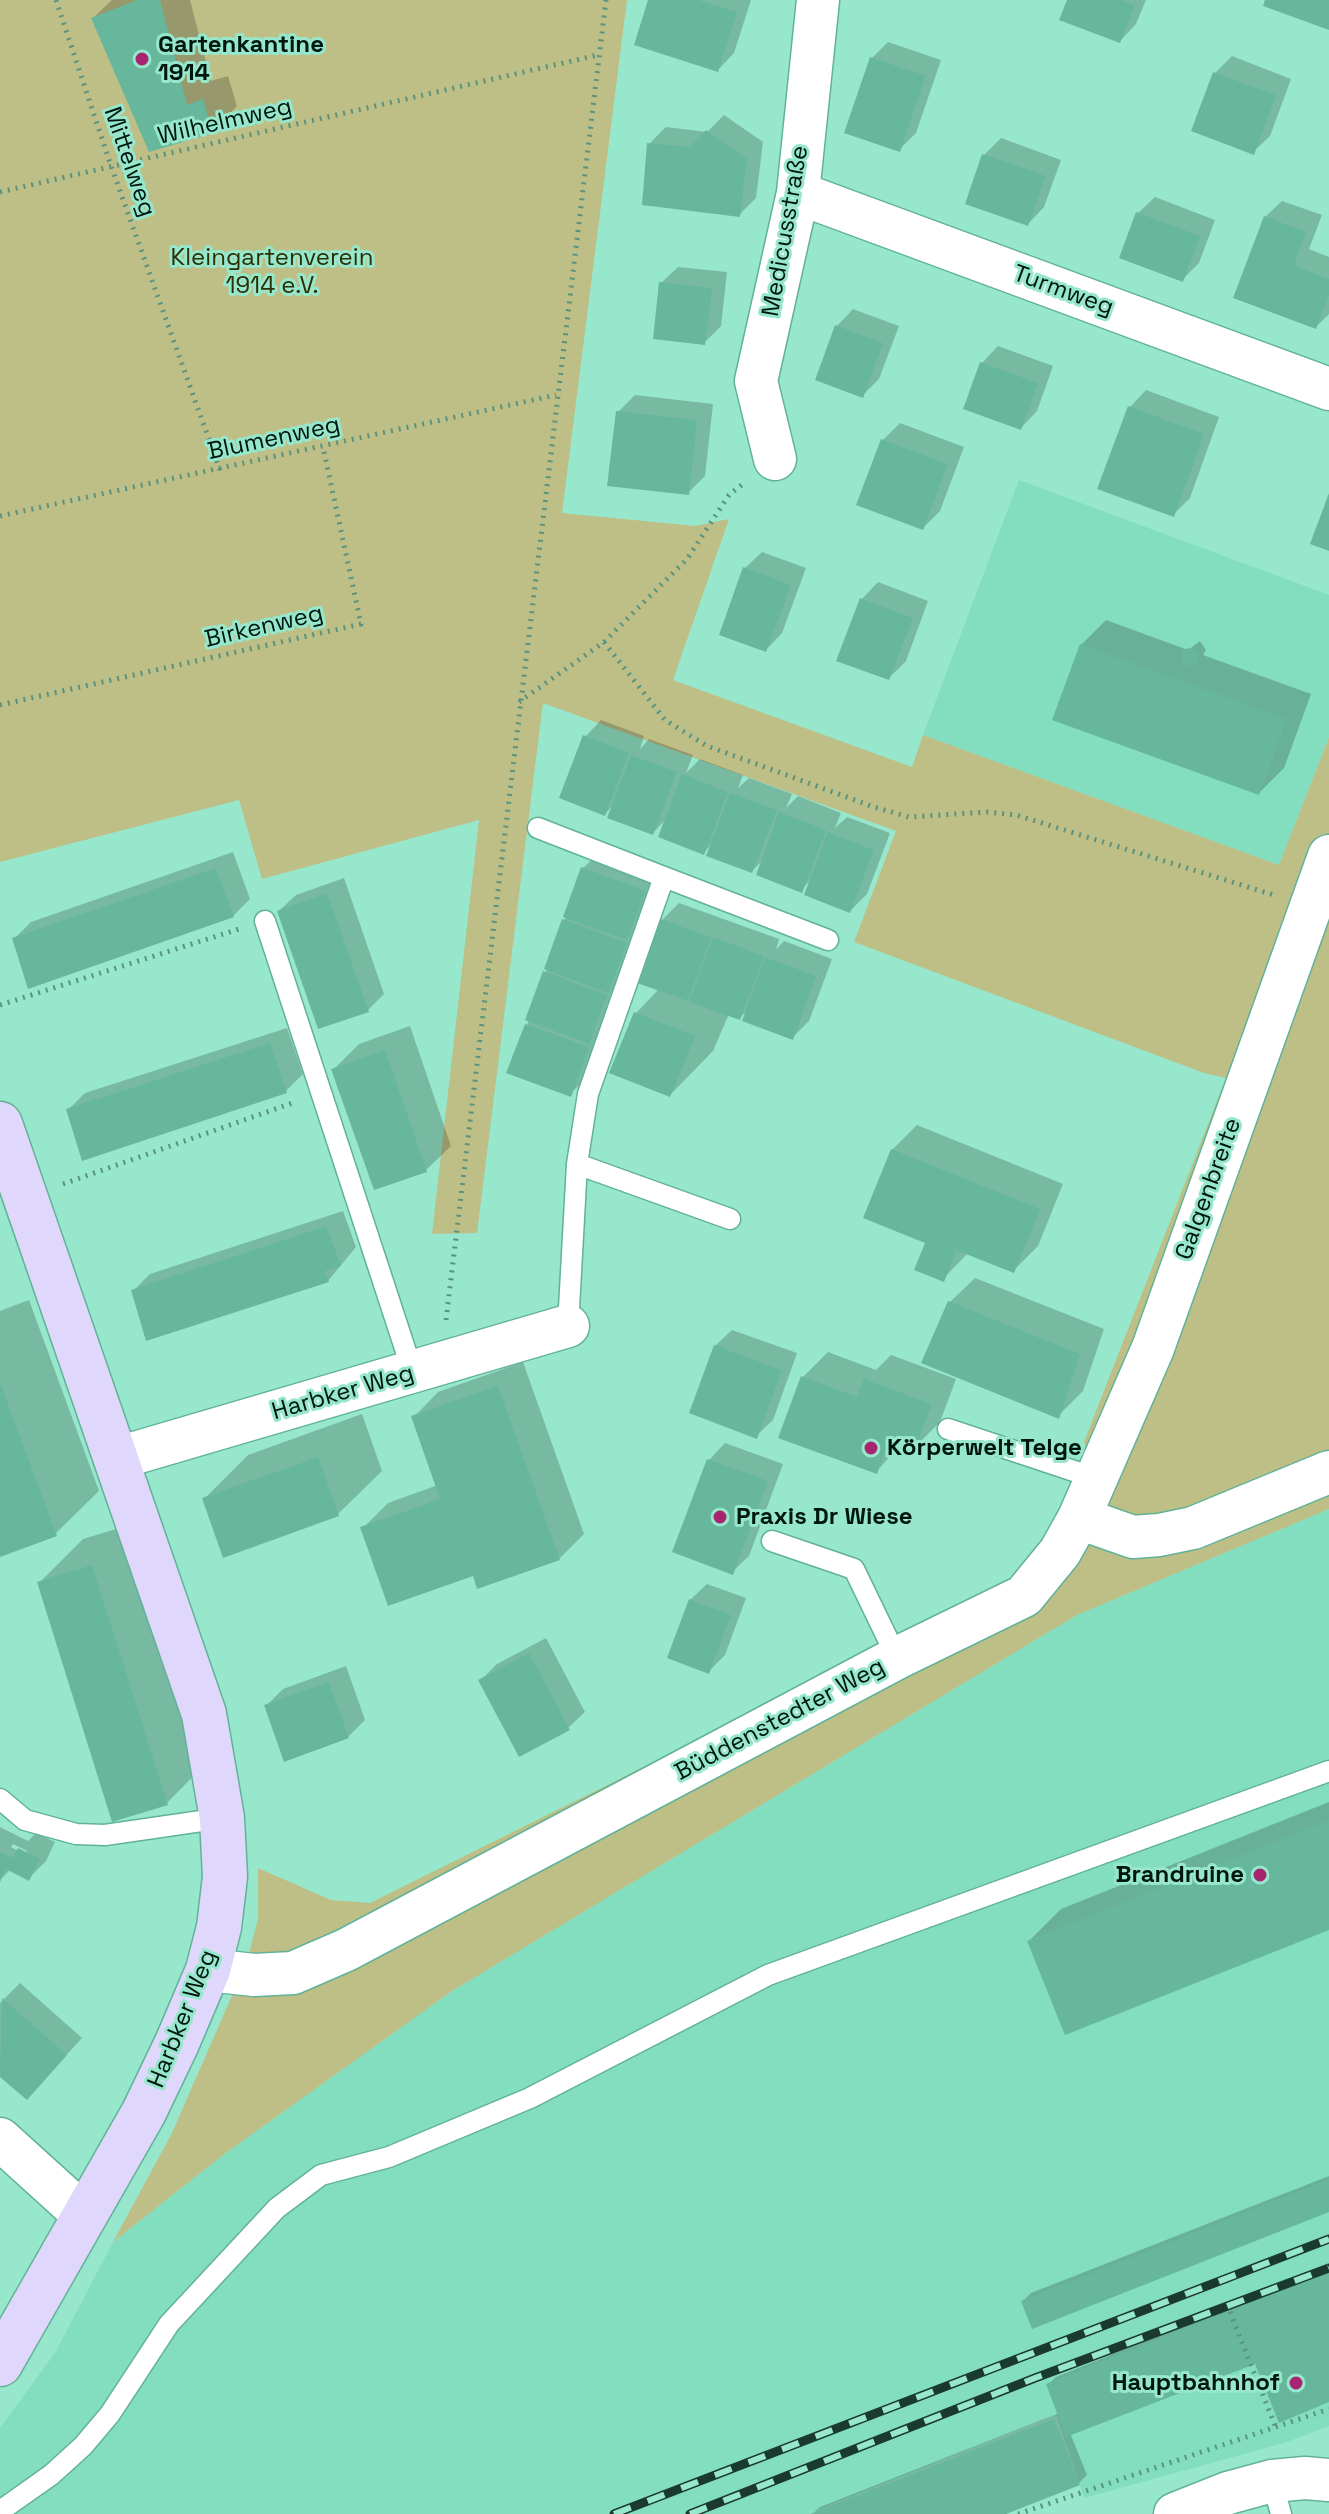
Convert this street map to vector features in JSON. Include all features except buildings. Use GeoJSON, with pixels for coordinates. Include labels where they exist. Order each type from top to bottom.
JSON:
{"type":"FeatureCollection","features":[{"type":"Feature","properties":{"kind":"main road","name":"Harbker Weg"},"geometry":{"type":"LineString","coordinates":[[0,1124],[204,1714],[222,1818],[225,1877],[219,1927],[208,1970],[144,2112],[0,2364]]}},
{"type":"Feature","properties":{"kind":"street","name":"Medicusstraße"},"geometry":{"type":"LineString","coordinates":[[775,459],[756,381],[798,193],[818,0]]}},
{"type":"Feature","properties":{"kind":"street","name":"Turmweg"},"geometry":{"type":"LineString","coordinates":[[798,193],[1329,389]]}},
{"type":"Feature","properties":{"kind":"street","name":"Galgenbreite"},"geometry":{"type":"LineString","coordinates":[[1079,1518],[1153,1348],[1329,856]]}},
{"type":"Feature","properties":{"kind":"street","name":"Harbker Weg"},"geometry":{"type":"LineString","coordinates":[[118,1458],[568,1326]]}},
{"type":"Feature","properties":{"kind":"street"},"geometry":{"type":"LineString","coordinates":[[1079,1518],[1133,1537],[1159,1535],[1193,1528],[1329,1472]]}},
{"type":"Feature","properties":{"kind":"street","name":"Büddenstedter Weg"},"geometry":{"type":"LineString","coordinates":[[208,1970],[254,1975],[293,1973],[346,1950],[897,1658],[1024,1596],[1060,1552],[1079,1518]]}},
{"type":"Feature","properties":{"kind":"street"},"geometry":{"type":"LineString","coordinates":[[0,2139],[85,2216]]}},
{"type":"Feature","properties":{"kind":"street"},"geometry":{"type":"LineString","coordinates":[[1175,2514],[1228,2493],[1277,2498],[1305,2478],[1329,2480]]}},
{"type":"Feature","properties":{"kind":"lane"},"geometry":{"type":"LineString","coordinates":[[538,828],[828,940]]}},
{"type":"Feature","properties":{"kind":"lane"},"geometry":{"type":"LineString","coordinates":[[568,1326],[577,1164],[588,1094],[664,877]]}},
{"type":"Feature","properties":{"kind":"lane"},"geometry":{"type":"LineString","coordinates":[[265,921],[319,1094],[427,1368]]}},
{"type":"Feature","properties":{"kind":"lane"},"geometry":{"type":"LineString","coordinates":[[577,1164],[730,1219]]}},
{"type":"Feature","properties":{"kind":"lane"},"geometry":{"type":"LineString","coordinates":[[948,1429],[1095,1478]]}},
{"type":"Feature","properties":{"kind":"lane"},"geometry":{"type":"LineString","coordinates":[[772,1541],[854,1569],[897,1658]]}},
{"type":"Feature","properties":{"kind":"lane"},"geometry":{"type":"LineString","coordinates":[[0,2511],[51,2475],[83,2446],[110,2414],[169,2324],[277,2208],[321,2175],[389,2157],[530,2098],[768,1975],[1329,1771]]}},
{"type":"Feature","properties":{"kind":"lane"},"geometry":{"type":"LineString","coordinates":[[0,1799],[25,1820],[76,1834],[105,1835],[222,1818]]}},
{"type":"Feature","properties":{"kind":"path","name":"Mittelweg"},"geometry":{"type":"LineString","coordinates":[[56,0],[111,166],[220,470]]}},
{"type":"Feature","properties":{"kind":"path"},"geometry":{"type":"LineString","coordinates":[[427,1368],[518,703],[606,0]]}},
{"type":"Feature","properties":{"kind":"path","name":"Wilhelmweg"},"geometry":{"type":"LineString","coordinates":[[0,192],[598,55]]}},
{"type":"Feature","properties":{"kind":"path","name":"Blumenweg"},"geometry":{"type":"LineString","coordinates":[[0,516],[556,395]]}},
{"type":"Feature","properties":{"kind":"path","name":"Birkenweg"},"geometry":{"type":"LineString","coordinates":[[0,705],[361,624],[323,447]]}},
{"type":"Feature","properties":{"kind":"path"},"geometry":{"type":"LineString","coordinates":[[518,703],[604,642],[687,559],[729,495],[775,459]]}},
{"type":"Feature","properties":{"kind":"path"},"geometry":{"type":"LineString","coordinates":[[604,642],[665,720],[685,736],[735,756],[909,817],[987,812],[1016,815],[1310,906]]}},
{"type":"Feature","properties":{"kind":"path"},"geometry":{"type":"LineString","coordinates":[[0,1005],[265,921]]}},
{"type":"Feature","properties":{"kind":"path"},"geometry":{"type":"LineString","coordinates":[[25,1197],[319,1094]]}},
{"type":"Feature","properties":{"kind":"path"},"geometry":{"type":"LineString","coordinates":[[1230,2312],[1276,2428]]}},
{"type":"Feature","properties":{"kind":"path"},"geometry":{"type":"LineString","coordinates":[[1018,2514],[1329,2409]]}},
{"type":"Feature","properties":{"kind":"shaded area"},"geometry":{"type":"Polygon","coordinates":[[[1019,480],[1329,595],[1329,737],[1279,865],[923,735],[1019,480]]]}},
{"type":"Feature","properties":{"kind":"shaded area"},"geometry":{"type":"Polygon","coordinates":[[[1329,1509],[1329,2426],[1284,2443],[1084,2498],[1056,2414],[808,2514],[0,2514],[0,2428],[55,2353],[113,2242],[223,2155],[452,1991],[1077,1615],[1329,1509]]]}},
{"type":"Feature","properties":{"kind":"green space","name":"Kleingartenverein 1914 e.V."},"geometry":{"type":"Polygon","coordinates":[[[0,0],[627,0],[562,513],[695,526],[729,519],[673,680],[912,767],[923,735],[1279,865],[1329,737],[1329,1509],[1077,1615],[452,1991],[223,2155],[113,2242],[172,2133],[247,1961],[258,1919],[258,1868],[331,1900],[370,1903],[1114,1533],[1084,1442],[1226,1078],[1204,1073],[854,942],[896,831],[543,703],[477,1233],[432,1234],[479,820],[262,879],[239,800],[0,862],[0,0]]]}},
{"type":"Feature","properties":{"kind":"railway"},"geometry":{"type":"LineString","coordinates":[[614,2514],[1329,2239]]}},
{"type":"Feature","properties":{"kind":"railway"},"geometry":{"type":"LineString","coordinates":[[690,2514],[1035,2378],[1329,2268]]}},
{"type":"Feature","properties":{"kind":"place","name":"Gartenkantine 1914"},"geometry":{"type":"Point","coordinates":[142,59]}},
{"type":"Feature","properties":{"kind":"place","name":"Körperwelt Telge"},"geometry":{"type":"Point","coordinates":[871,1448]}},
{"type":"Feature","properties":{"kind":"place","name":"Praxis Dr Wiese"},"geometry":{"type":"Point","coordinates":[720,1517]}},
{"type":"Feature","properties":{"kind":"place","name":"Brandruine"},"geometry":{"type":"Point","coordinates":[1260,1875]}},
{"type":"Feature","properties":{"kind":"place","name":"Hauptbahnhof"},"geometry":{"type":"Point","coordinates":[1296,2383]}}]}
